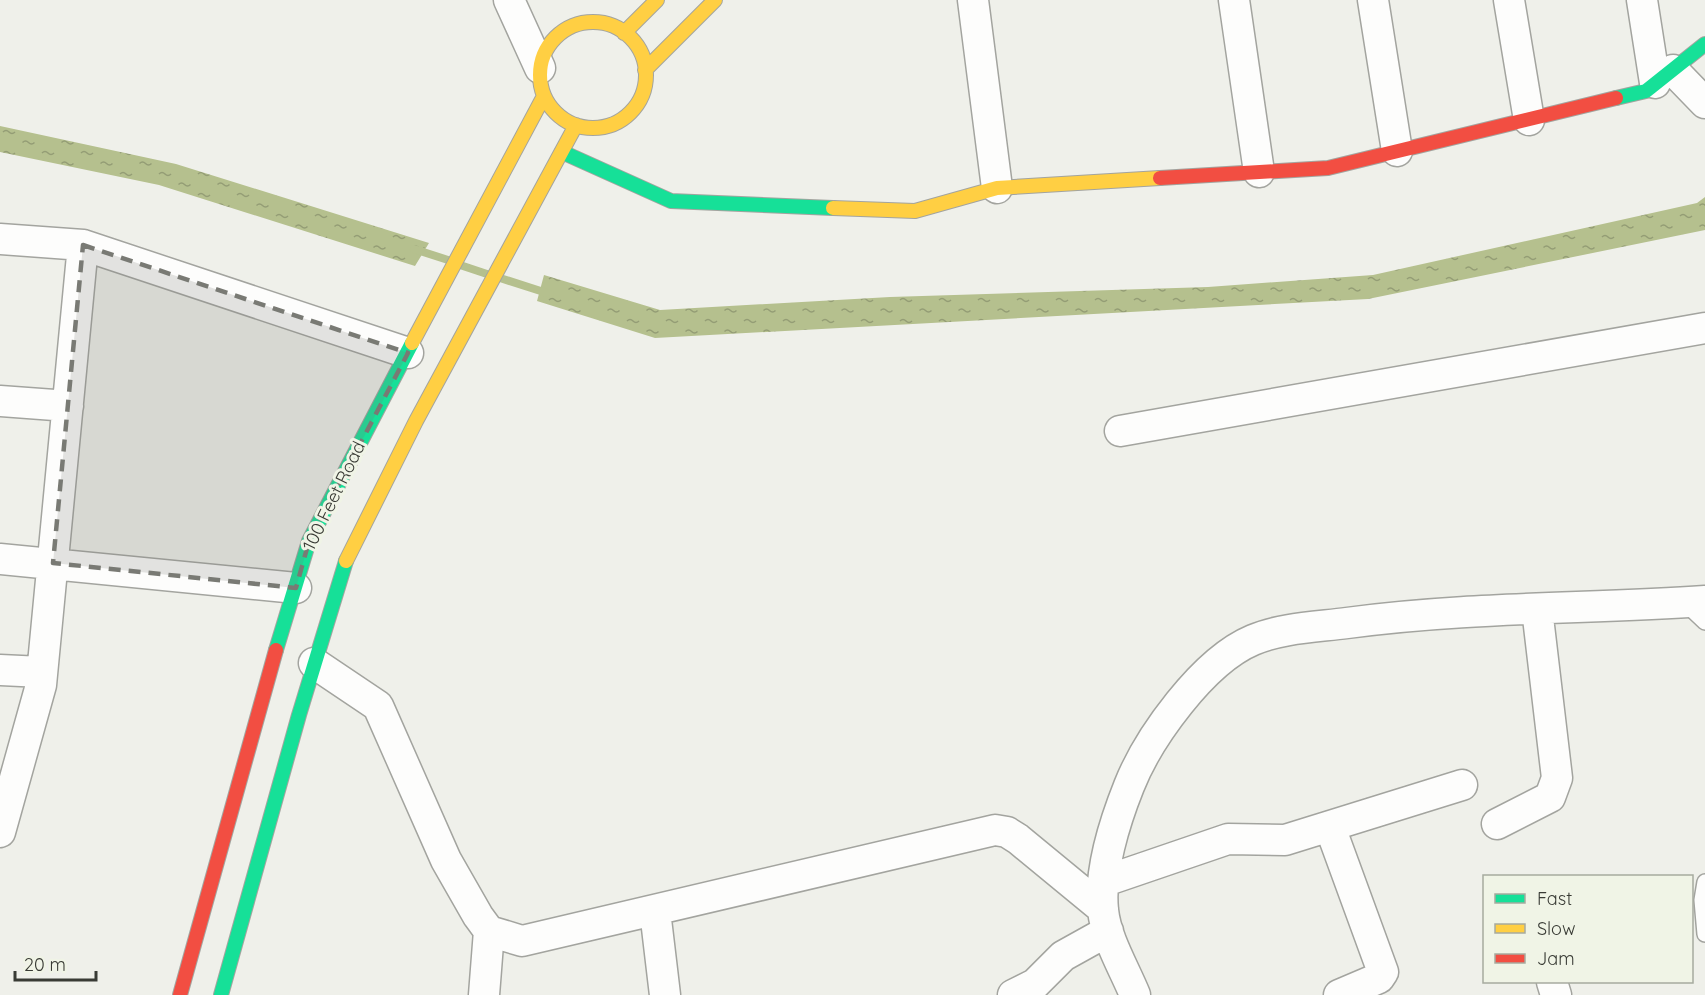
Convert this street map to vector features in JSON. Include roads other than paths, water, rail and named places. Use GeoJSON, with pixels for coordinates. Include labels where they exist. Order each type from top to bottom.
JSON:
{"type":"FeatureCollection","features":[{"type":"Feature","properties":{"kind":"main road"},"geometry":{"type":"LineString","coordinates":[[542,82],[552,109],[576,125],[591,128],[620,120],[640,98],[645,83],[641,52],[624,33],[657,0]]}},
{"type":"Feature","properties":{"kind":"main road"},"geometry":{"type":"LineString","coordinates":[[645,70],[715,0]]}},
{"type":"Feature","properties":{"kind":"main road","name":"100 Feet Road"},"geometry":{"type":"LineString","coordinates":[[180,995],[309,541],[471,236],[542,82],[552,41],[562,31],[590,22],[605,23],[624,33]]}},
{"type":"Feature","properties":{"kind":"main road"},"geometry":{"type":"LineString","coordinates":[[562,152],[671,201],[915,211],[997,188],[1328,168],[1646,91],[1705,44]]}},
{"type":"Feature","properties":{"kind":"main road"},"geometry":{"type":"LineString","coordinates":[[221,995],[314,663],[347,557],[444,370],[576,125]]}},
{"type":"Feature","properties":{"kind":"street"},"geometry":{"type":"LineString","coordinates":[[509,0],[542,82]]}},
{"type":"Feature","properties":{"kind":"street"},"geometry":{"type":"LineString","coordinates":[[973,0],[997,188]]}},
{"type":"Feature","properties":{"kind":"street"},"geometry":{"type":"LineString","coordinates":[[1234,0],[1259,172]]}},
{"type":"Feature","properties":{"kind":"street"},"geometry":{"type":"LineString","coordinates":[[1373,0],[1397,151]]}},
{"type":"Feature","properties":{"kind":"street"},"geometry":{"type":"LineString","coordinates":[[1509,0],[1529,120]]}},
{"type":"Feature","properties":{"kind":"street"},"geometry":{"type":"LineString","coordinates":[[1642,0],[1664,76],[1705,103]]}},
{"type":"Feature","properties":{"kind":"street"},"geometry":{"type":"LineString","coordinates":[[0,239],[83,245],[408,353]]}},
{"type":"Feature","properties":{"kind":"street"},"geometry":{"type":"LineString","coordinates":[[0,832],[7,785],[42,672],[83,245]]}},
{"type":"Feature","properties":{"kind":"street"},"geometry":{"type":"LineString","coordinates":[[1120,431],[1705,328]]}},
{"type":"Feature","properties":{"kind":"street"},"geometry":{"type":"LineString","coordinates":[[0,401],[68,406]]}},
{"type":"Feature","properties":{"kind":"street"},"geometry":{"type":"LineString","coordinates":[[0,559],[52,562],[296,588]]}},
{"type":"Feature","properties":{"kind":"street"},"geometry":{"type":"LineString","coordinates":[[1497,824],[1550,797],[1556,788],[1557,778],[1537,609]]}},
{"type":"Feature","properties":{"kind":"street"},"geometry":{"type":"LineString","coordinates":[[1135,995],[1105,907],[1116,820],[1137,766],[1184,695],[1226,658],[1252,640],[1287,631],[1404,616],[1537,609],[1698,609]]}},
{"type":"Feature","properties":{"kind":"street"},"geometry":{"type":"LineString","coordinates":[[314,663],[378,706],[446,860],[489,931],[484,995]]}},
{"type":"Feature","properties":{"kind":"street"},"geometry":{"type":"LineString","coordinates":[[0,670],[42,672]]}},
{"type":"Feature","properties":{"kind":"street"},"geometry":{"type":"LineString","coordinates":[[1013,995],[1035,984],[1063,956],[1105,907],[1228,839],[1237,837],[1279,841],[1462,785]]}},
{"type":"Feature","properties":{"kind":"street"},"geometry":{"type":"LineString","coordinates":[[1330,826],[1383,972],[1379,978],[1339,995]]}},
{"type":"Feature","properties":{"kind":"street"},"geometry":{"type":"LineString","coordinates":[[489,931],[522,941],[995,830],[1007,832],[1018,839],[1105,907]]}},
{"type":"Feature","properties":{"kind":"street"},"geometry":{"type":"LineString","coordinates":[[655,911],[665,995]]}},
{"type":"Feature","properties":{"kind":"lane"},"geometry":{"type":"LineString","coordinates":[[1705,882],[1702,900],[1705,934]]}},
{"type":"Feature","properties":{"kind":"water"},"geometry":{"type":"Polygon","coordinates":[[[0,126],[176,164],[429,243],[415,266],[159,185],[0,152],[0,126]]]}},
{"type":"Feature","properties":{"kind":"water"},"geometry":{"type":"Polygon","coordinates":[[[1705,197],[1705,230],[1368,299],[655,338],[537,301],[544,275],[660,310],[890,297],[1208,287],[1373,275],[1697,203],[1705,197]]]}},
{"type":"Feature","properties":{"kind":"waterway"},"geometry":{"type":"LineString","coordinates":[[414,249],[448,260]]}},
{"type":"Feature","properties":{"kind":"waterway"},"geometry":{"type":"LineString","coordinates":[[460,265],[487,274]]}},
{"type":"Feature","properties":{"kind":"waterway"},"geometry":{"type":"LineString","coordinates":[[500,278],[550,294]]}}]}
